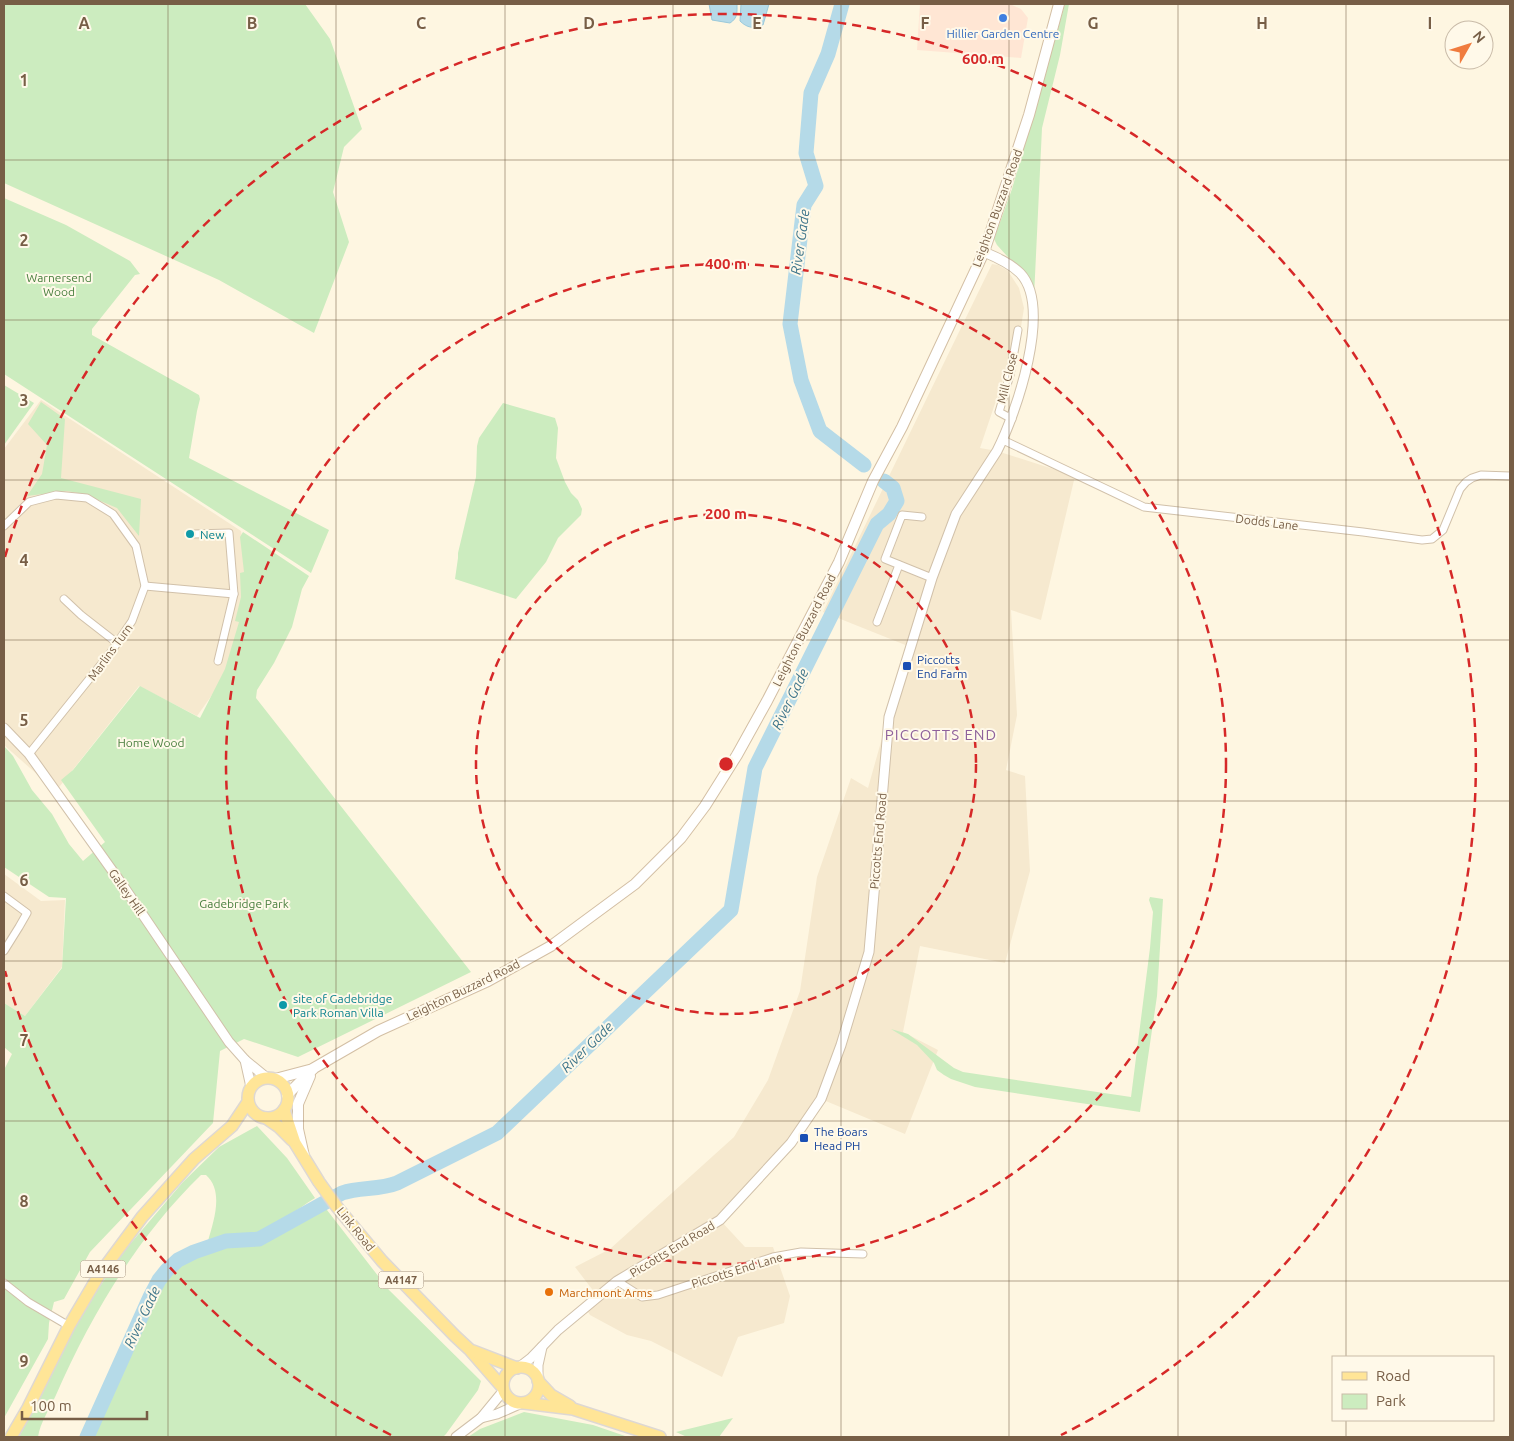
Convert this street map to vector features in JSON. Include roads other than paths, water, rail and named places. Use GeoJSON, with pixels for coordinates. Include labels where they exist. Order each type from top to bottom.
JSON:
{"type":"FeatureCollection","features":[{"type":"Feature","properties":{"kind":"main road","name":"Leighton Buzzard Road"},"geometry":{"type":"LineString","coordinates":[[287,1095],[314,1068],[378,1031],[488,981],[551,946],[635,884],[681,838],[705,806],[737,755],[839,562],[874,481],[902,427],[984,252],[1030,115],[1059,4]]}},
{"type":"Feature","properties":{"kind":"main road","name":"Leighton Buzzard Road"},"geometry":{"type":"LineString","coordinates":[[271,1079],[314,1068]]}},
{"type":"Feature","properties":{"kind":"main road"},"geometry":{"type":"LineString","coordinates":[[305,1160],[298,1129],[298,1104],[314,1068]]}},
{"type":"Feature","properties":{"kind":"main road"},"geometry":{"type":"LineString","coordinates":[[271,1079],[281,1083],[287,1095],[284,1110],[279,1114],[263,1117],[251,1109],[248,1102],[251,1087],[259,1080],[271,1079]]}},
{"type":"Feature","properties":{"kind":"main road","name":"A4146"},"geometry":{"type":"LineString","coordinates":[[11,1437],[28,1408],[69,1326],[99,1275],[142,1217],[194,1159],[232,1126],[248,1102]]}},
{"type":"Feature","properties":{"kind":"main road","name":"Link Road"},"geometry":{"type":"LineString","coordinates":[[284,1110],[294,1143]]}},
{"type":"Feature","properties":{"kind":"main road","name":"Link Road"},"geometry":{"type":"LineString","coordinates":[[263,1117],[279,1127],[294,1143],[319,1182],[382,1261],[469,1349],[504,1389],[509,1398],[523,1403],[573,1409],[660,1437]]}},
{"type":"Feature","properties":{"kind":"main road","name":"A4146"},"geometry":{"type":"LineString","coordinates":[[232,1126],[263,1117]]}},
{"type":"Feature","properties":{"kind":"main road","name":"Link Road"},"geometry":{"type":"LineString","coordinates":[[469,1349],[517,1368],[530,1370],[551,1395],[573,1409]]}},
{"type":"Feature","properties":{"kind":"main road"},"geometry":{"type":"LineString","coordinates":[[504,1389],[506,1375],[517,1368]]}},
{"type":"Feature","properties":{"kind":"main road"},"geometry":{"type":"LineString","coordinates":[[523,1403],[536,1395],[538,1381]]}},
{"type":"Feature","properties":{"kind":"street","name":"Piccotts End Road"},"geometry":{"type":"LineString","coordinates":[[517,1368],[528,1361],[558,1330],[617,1281],[720,1220],[791,1142],[820,1099],[841,1045],[869,952],[889,717],[932,578],[956,514],[1003,440],[1012,419],[1026,368],[1033,322],[1032,298],[1028,285],[1020,273],[1005,262],[984,252]]}},
{"type":"Feature","properties":{"kind":"street","name":"Mill Close"},"geometry":{"type":"LineString","coordinates":[[1012,419],[999,412],[1010,375],[1018,330]]}},
{"type":"Feature","properties":{"kind":"street","name":"Dodds Lane"},"geometry":{"type":"LineString","coordinates":[[1003,440],[1144,507],[1422,540],[1432,539],[1443,530],[1460,489],[1466,482],[1481,475],[1510,476]]}},
{"type":"Feature","properties":{"kind":"street"},"geometry":{"type":"LineString","coordinates":[[4,526],[30,502],[56,495],[86,498],[113,514],[136,546],[144,586],[234,594]]}},
{"type":"Feature","properties":{"kind":"street"},"geometry":{"type":"LineString","coordinates":[[922,518],[902,516],[885,559],[932,578]]}},
{"type":"Feature","properties":{"kind":"street"},"geometry":{"type":"LineString","coordinates":[[194,534],[229,533],[234,594],[218,661]]}},
{"type":"Feature","properties":{"kind":"street"},"geometry":{"type":"LineString","coordinates":[[877,622],[899,565]]}},
{"type":"Feature","properties":{"kind":"street","name":"Marlins Turn"},"geometry":{"type":"LineString","coordinates":[[29,754],[96,673],[117,643],[132,621],[144,586]]}},
{"type":"Feature","properties":{"kind":"street"},"geometry":{"type":"LineString","coordinates":[[64,599],[117,643]]}},
{"type":"Feature","properties":{"kind":"street","name":"Galley Hill"},"geometry":{"type":"LineString","coordinates":[[4,728],[29,754],[124,887],[230,1042],[245,1060],[271,1079]]}},
{"type":"Feature","properties":{"kind":"street"},"geometry":{"type":"LineString","coordinates":[[4,896],[26,913],[20,927],[4,951]]}},
{"type":"Feature","properties":{"kind":"street","name":"Galley Hill"},"geometry":{"type":"LineString","coordinates":[[245,1060],[251,1087]]}},
{"type":"Feature","properties":{"kind":"street","name":"Piccotts End Lane"},"geometry":{"type":"LineString","coordinates":[[617,1281],[642,1297],[658,1295],[773,1257],[801,1252],[863,1254]]}},
{"type":"Feature","properties":{"kind":"street"},"geometry":{"type":"LineString","coordinates":[[4,1283],[28,1302],[69,1326]]}},
{"type":"Feature","properties":{"kind":"street"},"geometry":{"type":"LineString","coordinates":[[538,1381],[538,1365],[542,1347]]}},
{"type":"Feature","properties":{"kind":"street"},"geometry":{"type":"LineString","coordinates":[[456,1437],[481,1418],[504,1389]]}},
{"type":"Feature","properties":{"kind":"street"},"geometry":{"type":"LineString","coordinates":[[481,1418],[497,1414],[523,1403]]}},
{"type":"Feature","properties":{"kind":"water"},"geometry":{"type":"Polygon","coordinates":[[[709,4],[737,4],[736,17],[730,23],[712,20],[709,4]]]}},
{"type":"Feature","properties":{"kind":"water"},"geometry":{"type":"Polygon","coordinates":[[[741,4],[769,4],[763,25],[751,27],[740,21],[741,4]]]}},
{"type":"Feature","properties":{"kind":"waterway","name":"River Gade"},"geometry":{"type":"LineString","coordinates":[[842,4],[828,54],[811,93],[806,153],[816,186],[804,205],[790,324],[801,380],[820,431],[864,465]]}},
{"type":"Feature","properties":{"kind":"waterway","name":"River Gade"},"geometry":{"type":"LineString","coordinates":[[87,1437],[150,1297],[159,1280],[178,1260],[194,1252],[226,1241],[259,1239],[342,1193],[397,1183],[497,1133],[731,910],[755,768],[877,524],[889,514],[897,501],[893,488],[884,481]]}},
{"type":"Feature","properties":{"kind":"place","name":"Hillier Garden Centre"},"geometry":{"type":"Point","coordinates":[1003,18]}},
{"type":"Feature","properties":{"kind":"place","name":"New"},"geometry":{"type":"Point","coordinates":[190,534]}},
{"type":"Feature","properties":{"kind":"place","name":"Piccotts End Farm"},"geometry":{"type":"Point","coordinates":[907,666]}},
{"type":"Feature","properties":{"kind":"place","name":"site of Gadebridge Park Roman Villa"},"geometry":{"type":"Point","coordinates":[283,1005]}},
{"type":"Feature","properties":{"kind":"place","name":"The Boars Head PH"},"geometry":{"type":"Point","coordinates":[804,1138]}},
{"type":"Feature","properties":{"kind":"place","name":"Marchmont Arms"},"geometry":{"type":"Point","coordinates":[549,1292]}},
{"type":"Feature","properties":{"kind":"district","name":"PICCOTTS END"},"geometry":{"type":"Point","coordinates":[941,734]}},
{"type":"Feature","properties":{"kind":"park label","name":"Warnersend Wood"},"geometry":{"type":"Point","coordinates":[59,284]}},
{"type":"Feature","properties":{"kind":"park label","name":"Home Wood"},"geometry":{"type":"Point","coordinates":[151,742]}},
{"type":"Feature","properties":{"kind":"park label","name":"Gadebridge Park"},"geometry":{"type":"Point","coordinates":[244,903]}}]}
